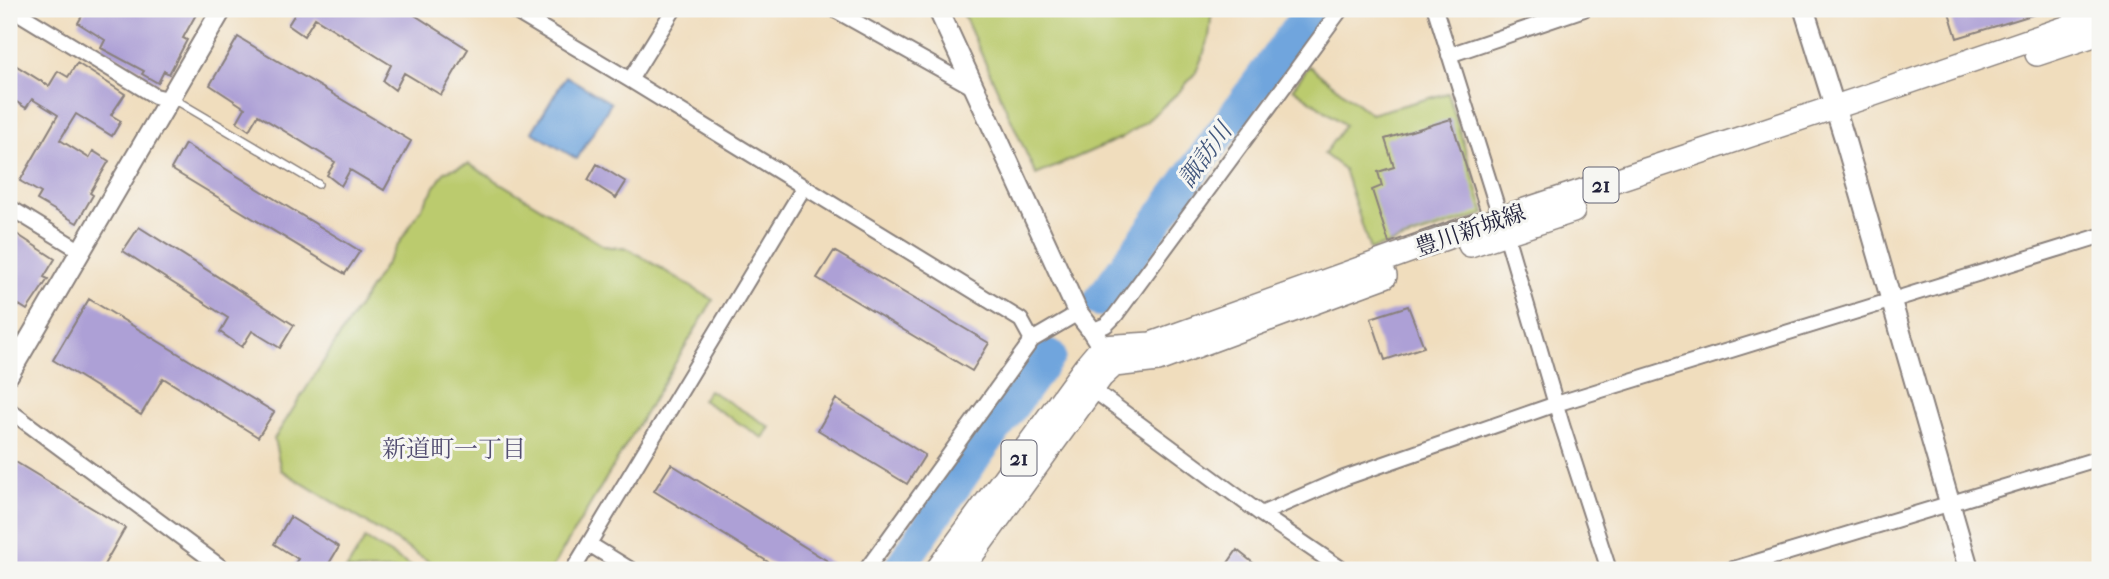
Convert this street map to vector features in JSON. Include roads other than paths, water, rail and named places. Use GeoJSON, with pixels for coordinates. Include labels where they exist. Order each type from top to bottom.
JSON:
{"type":"FeatureCollection","features":[{"type":"Feature","properties":{"kind":"main road","name":"豊川新城線"},"geometry":{"type":"LineString","coordinates":[[1837,114],[2100,16]]}},
{"type":"Feature","properties":{"kind":"main road","name":"豊川新城線"},"geometry":{"type":"LineString","coordinates":[[1102,348],[1158,360],[1503,226],[1837,114],[2100,33]]}},
{"type":"Feature","properties":{"kind":"main road","name":"21"},"geometry":{"type":"LineString","coordinates":[[961,570],[1093,389],[1102,348]]}},
{"type":"Feature","properties":{"kind":"main road","name":"21"},"geometry":{"type":"LineString","coordinates":[[937,570],[1086,366],[1102,348]]}},
{"type":"Feature","properties":{"kind":"street"},"geometry":{"type":"LineString","coordinates":[[12,9],[155,96],[168,99]]}},
{"type":"Feature","properties":{"kind":"street"},"geometry":{"type":"LineString","coordinates":[[9,374],[222,9]]}},
{"type":"Feature","properties":{"kind":"street"},"geometry":{"type":"LineString","coordinates":[[511,9],[1021,320],[1032,340]]}},
{"type":"Feature","properties":{"kind":"street"},"geometry":{"type":"LineString","coordinates":[[630,80],[674,9]]}},
{"type":"Feature","properties":{"kind":"street"},"geometry":{"type":"LineString","coordinates":[[832,9],[974,88]]}},
{"type":"Feature","properties":{"kind":"street"},"geometry":{"type":"LineString","coordinates":[[938,9],[1077,313],[1102,348]]}},
{"type":"Feature","properties":{"kind":"street"},"geometry":{"type":"LineString","coordinates":[[1102,348],[1106,325],[1341,9]]}},
{"type":"Feature","properties":{"kind":"street"},"geometry":{"type":"LineString","coordinates":[[1435,9],[1609,570]]}},
{"type":"Feature","properties":{"kind":"street"},"geometry":{"type":"LineString","coordinates":[[1448,55],[1584,9]]}},
{"type":"Feature","properties":{"kind":"street"},"geometry":{"type":"LineString","coordinates":[[1804,9],[1969,570]]}},
{"type":"Feature","properties":{"kind":"street"},"geometry":{"type":"LineString","coordinates":[[573,570],[804,187]]}},
{"type":"Feature","properties":{"kind":"street"},"geometry":{"type":"LineString","coordinates":[[9,207],[82,251]]}},
{"type":"Feature","properties":{"kind":"street"},"geometry":{"type":"LineString","coordinates":[[1261,514],[1344,478],[1556,404],[2100,236]]}},
{"type":"Feature","properties":{"kind":"street"},"geometry":{"type":"LineString","coordinates":[[866,570],[1032,340],[1077,313]]}},
{"type":"Feature","properties":{"kind":"street"},"geometry":{"type":"LineString","coordinates":[[1093,389],[1261,514],[1343,570]]}},
{"type":"Feature","properties":{"kind":"street"},"geometry":{"type":"LineString","coordinates":[[9,410],[225,570]]}},
{"type":"Feature","properties":{"kind":"street"},"geometry":{"type":"LineString","coordinates":[[1730,570],[2100,458]]}},
{"type":"Feature","properties":{"kind":"street"},"geometry":{"type":"LineString","coordinates":[[589,544],[631,570]]}},
{"type":"Feature","properties":{"kind":"lane"},"geometry":{"type":"LineString","coordinates":[[168,99],[180,102],[318,184]]}},
{"type":"Feature","properties":{"kind":"water"},"geometry":{"type":"Polygon","coordinates":[[[566,76],[611,103],[577,159],[532,132],[566,76]]]}},
{"type":"Feature","properties":{"kind":"waterway","name":"諏訪川"},"geometry":{"type":"LineString","coordinates":[[1099,301],[1311,9]]}},
{"type":"Feature","properties":{"kind":"waterway","name":"諏訪川"},"geometry":{"type":"LineString","coordinates":[[898,570],[1050,355]]}},
{"type":"Feature","properties":{"kind":"district","name":"新道町一丁目"},"geometry":{"type":"Point","coordinates":[454,449]}}]}
